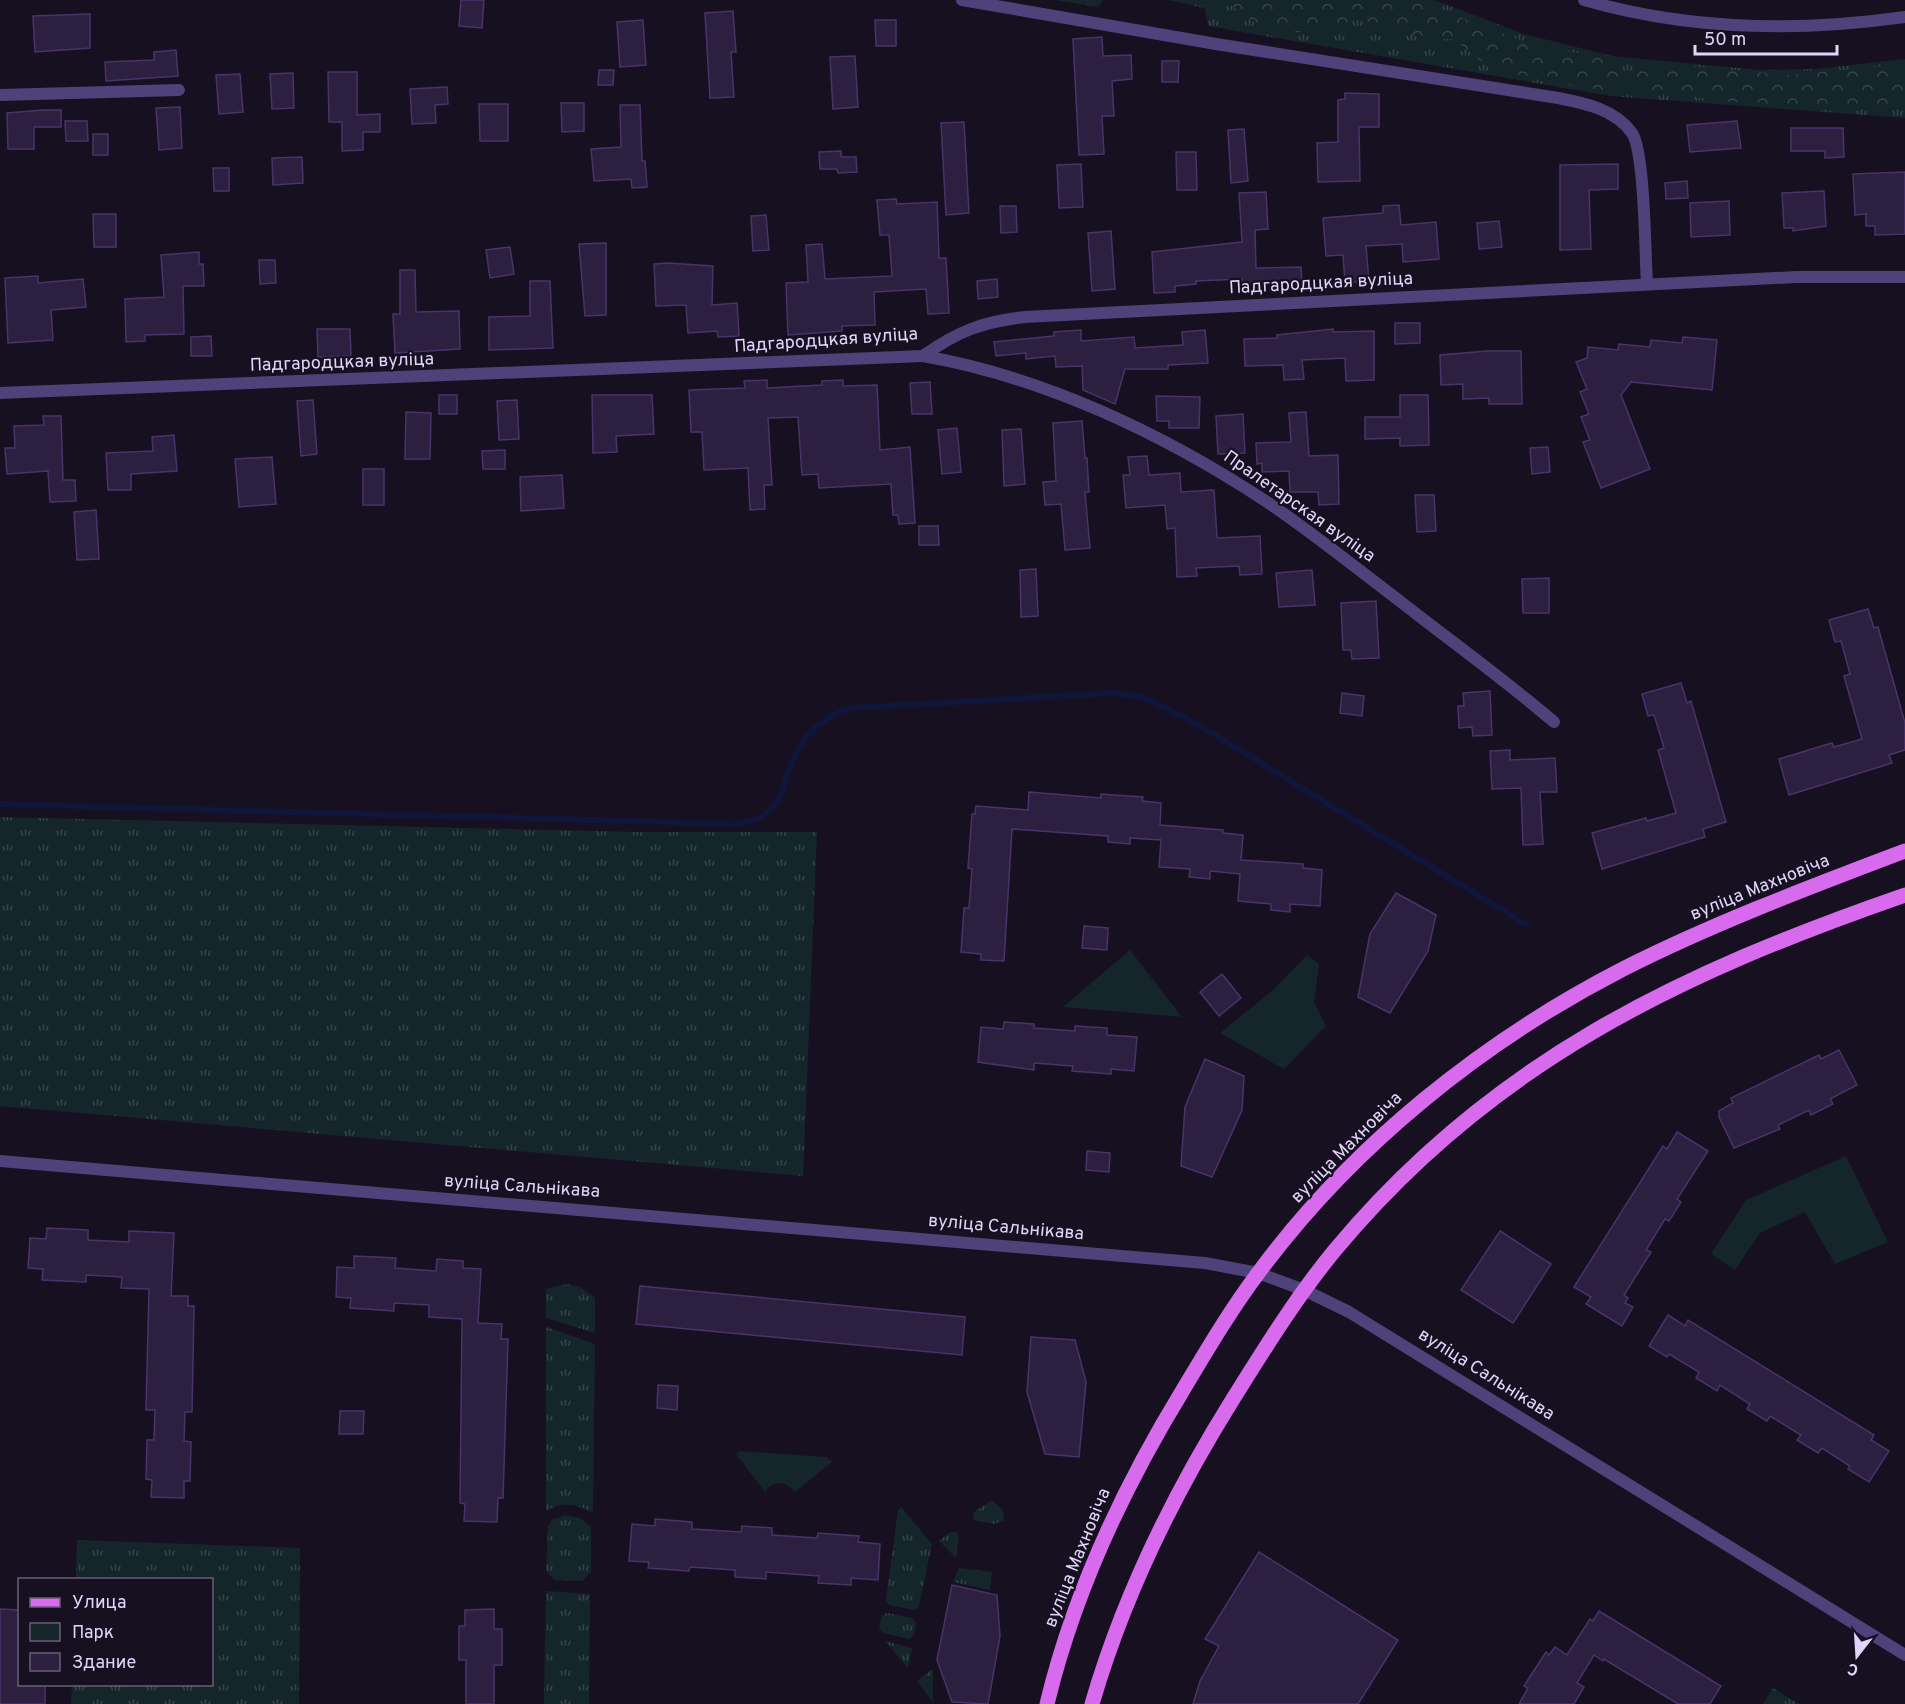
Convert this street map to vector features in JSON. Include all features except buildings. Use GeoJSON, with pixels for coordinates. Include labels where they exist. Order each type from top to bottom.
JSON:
{"type":"FeatureCollection","features":[{"type":"Feature","properties":{"kind":"main road","name":"вуліца Махновіча"},"geometry":{"type":"LineString","coordinates":[[1047,1704],[1075,1608],[1116,1512],[1176,1401],[1258,1273],[1324,1195],[1392,1128],[1447,1082],[1532,1022],[1592,986],[1676,943],[1905,852]]}},
{"type":"Feature","properties":{"kind":"main road"},"geometry":{"type":"LineString","coordinates":[[1092,1704],[1126,1604],[1174,1500],[1206,1443],[1304,1290],[1353,1229],[1421,1161],[1492,1099],[1548,1058],[1613,1018],[1771,944],[1905,895]]}},
{"type":"Feature","properties":{"kind":"street"},"geometry":{"type":"LineString","coordinates":[[962,0],[1228,46],[1558,98],[1600,109],[1627,128],[1638,148],[1647,284]]}},
{"type":"Feature","properties":{"kind":"street"},"geometry":{"type":"LineString","coordinates":[[1584,0],[1713,24],[1798,26],[1905,17]]}},
{"type":"Feature","properties":{"kind":"street"},"geometry":{"type":"LineString","coordinates":[[0,95],[179,90]]}},
{"type":"Feature","properties":{"kind":"street","name":"Падгародцкая вуліца"},"geometry":{"type":"LineString","coordinates":[[0,393],[923,356],[963,330],[989,322],[1015,318],[1816,276],[1905,277]]}},
{"type":"Feature","properties":{"kind":"street","name":"Пралетарская вуліца"},"geometry":{"type":"LineString","coordinates":[[923,356],[966,363],[1058,394],[1124,423],[1212,468],[1305,529],[1554,722]]}},
{"type":"Feature","properties":{"kind":"street","name":"вуліца Сальнікава"},"geometry":{"type":"LineString","coordinates":[[0,1161],[1205,1263],[1258,1273],[1304,1290],[1348,1312],[1905,1655]]}},
{"type":"Feature","properties":{"kind":"green space"},"geometry":{"type":"Polygon","coordinates":[[[1055,0],[1103,0],[1098,7],[1055,0]]]}},
{"type":"Feature","properties":{"kind":"green space"},"geometry":{"type":"Polygon","coordinates":[[[1168,0],[1434,0],[1524,34],[1612,56],[1759,70],[1816,69],[1905,59],[1905,118],[1610,96],[1208,26],[1205,8],[1168,0]]]}},
{"type":"Feature","properties":{"kind":"green space"},"geometry":{"type":"Polygon","coordinates":[[[1223,0],[1421,0],[1480,26],[1547,49],[1612,58],[1623,67],[1624,79],[1615,88],[1600,90],[1504,72],[1490,68],[1453,39],[1423,39],[1379,23],[1356,20],[1301,32],[1277,31],[1254,22],[1223,0]]]}},
{"type":"Feature","properties":{"kind":"green space"},"geometry":{"type":"Polygon","coordinates":[[[1653,63],[1790,75],[1905,64],[1905,106],[1873,110],[1825,105],[1789,108],[1754,102],[1722,102],[1680,94],[1657,95],[1639,89],[1635,78],[1639,67],[1653,63]]]}},
{"type":"Feature","properties":{"kind":"green space"},"geometry":{"type":"Polygon","coordinates":[[[0,817],[641,832],[817,832],[803,1176],[0,1106],[0,817]]]}},
{"type":"Feature","properties":{"kind":"green space"},"geometry":{"type":"Polygon","coordinates":[[[1130,950],[1182,1017],[1063,1007],[1130,950]]]}},
{"type":"Feature","properties":{"kind":"green space"},"geometry":{"type":"Polygon","coordinates":[[[1307,955],[1319,964],[1314,1002],[1326,1026],[1284,1069],[1220,1033],[1273,990],[1307,955]]]}},
{"type":"Feature","properties":{"kind":"green space"},"geometry":{"type":"Polygon","coordinates":[[[1846,1156],[1888,1242],[1835,1264],[1805,1212],[1760,1233],[1735,1270],[1711,1254],[1746,1200],[1846,1156]]]}},
{"type":"Feature","properties":{"kind":"green space"},"geometry":{"type":"Polygon","coordinates":[[[567,1284],[580,1287],[595,1298],[595,1333],[546,1318],[546,1289],[567,1284]]]}},
{"type":"Feature","properties":{"kind":"green space"},"geometry":{"type":"Polygon","coordinates":[[[546,1327],[595,1344],[593,1513],[570,1505],[558,1506],[546,1511],[546,1327]]]}},
{"type":"Feature","properties":{"kind":"green space"},"geometry":{"type":"Polygon","coordinates":[[[739,1451],[827,1457],[832,1462],[795,1492],[780,1483],[772,1485],[765,1492],[736,1454],[739,1451]]]}},
{"type":"Feature","properties":{"kind":"green space"},"geometry":{"type":"Polygon","coordinates":[[[992,1500],[1003,1510],[1004,1520],[994,1524],[973,1520],[974,1512],[992,1500]]]}},
{"type":"Feature","properties":{"kind":"green space"},"geometry":{"type":"Polygon","coordinates":[[[901,1507],[932,1544],[919,1606],[915,1610],[889,1605],[886,1600],[898,1510],[901,1507]]]}},
{"type":"Feature","properties":{"kind":"green space"},"geometry":{"type":"Polygon","coordinates":[[[565,1515],[580,1518],[591,1527],[591,1572],[582,1581],[554,1580],[546,1571],[548,1526],[552,1520],[565,1515]]]}},
{"type":"Feature","properties":{"kind":"green space"},"geometry":{"type":"Polygon","coordinates":[[[950,1532],[957,1532],[959,1537],[956,1558],[939,1541],[950,1532]]]}},
{"type":"Feature","properties":{"kind":"green space"},"geometry":{"type":"Polygon","coordinates":[[[77,1540],[300,1548],[299,1704],[71,1704],[72,1686],[213,1686],[213,1578],[76,1578],[77,1540]]]}},
{"type":"Feature","properties":{"kind":"green space"},"geometry":{"type":"Polygon","coordinates":[[[959,1568],[992,1572],[990,1590],[953,1582],[959,1568]]]}},
{"type":"Feature","properties":{"kind":"green space"},"geometry":{"type":"Polygon","coordinates":[[[546,1591],[590,1594],[589,1704],[544,1704],[546,1591]]]}},
{"type":"Feature","properties":{"kind":"green space"},"geometry":{"type":"Polygon","coordinates":[[[887,1613],[912,1618],[916,1623],[914,1635],[909,1639],[883,1633],[879,1627],[882,1616],[887,1613]]]}},
{"type":"Feature","properties":{"kind":"green space"},"geometry":{"type":"Polygon","coordinates":[[[885,1641],[912,1648],[908,1668],[885,1641]]]}},
{"type":"Feature","properties":{"kind":"green space"},"geometry":{"type":"Polygon","coordinates":[[[933,1669],[933,1702],[917,1681],[933,1669]]]}},
{"type":"Feature","properties":{"kind":"green space"},"geometry":{"type":"Polygon","coordinates":[[[1773,1688],[1799,1704],[1763,1704],[1773,1688]]]}},
{"type":"Feature","properties":{"kind":"waterway"},"geometry":{"type":"LineString","coordinates":[[0,804],[738,824],[758,819],[773,807],[803,742],[818,725],[839,712],[851,708],[1115,693],[1143,697],[1192,721],[1527,925]]}}]}
